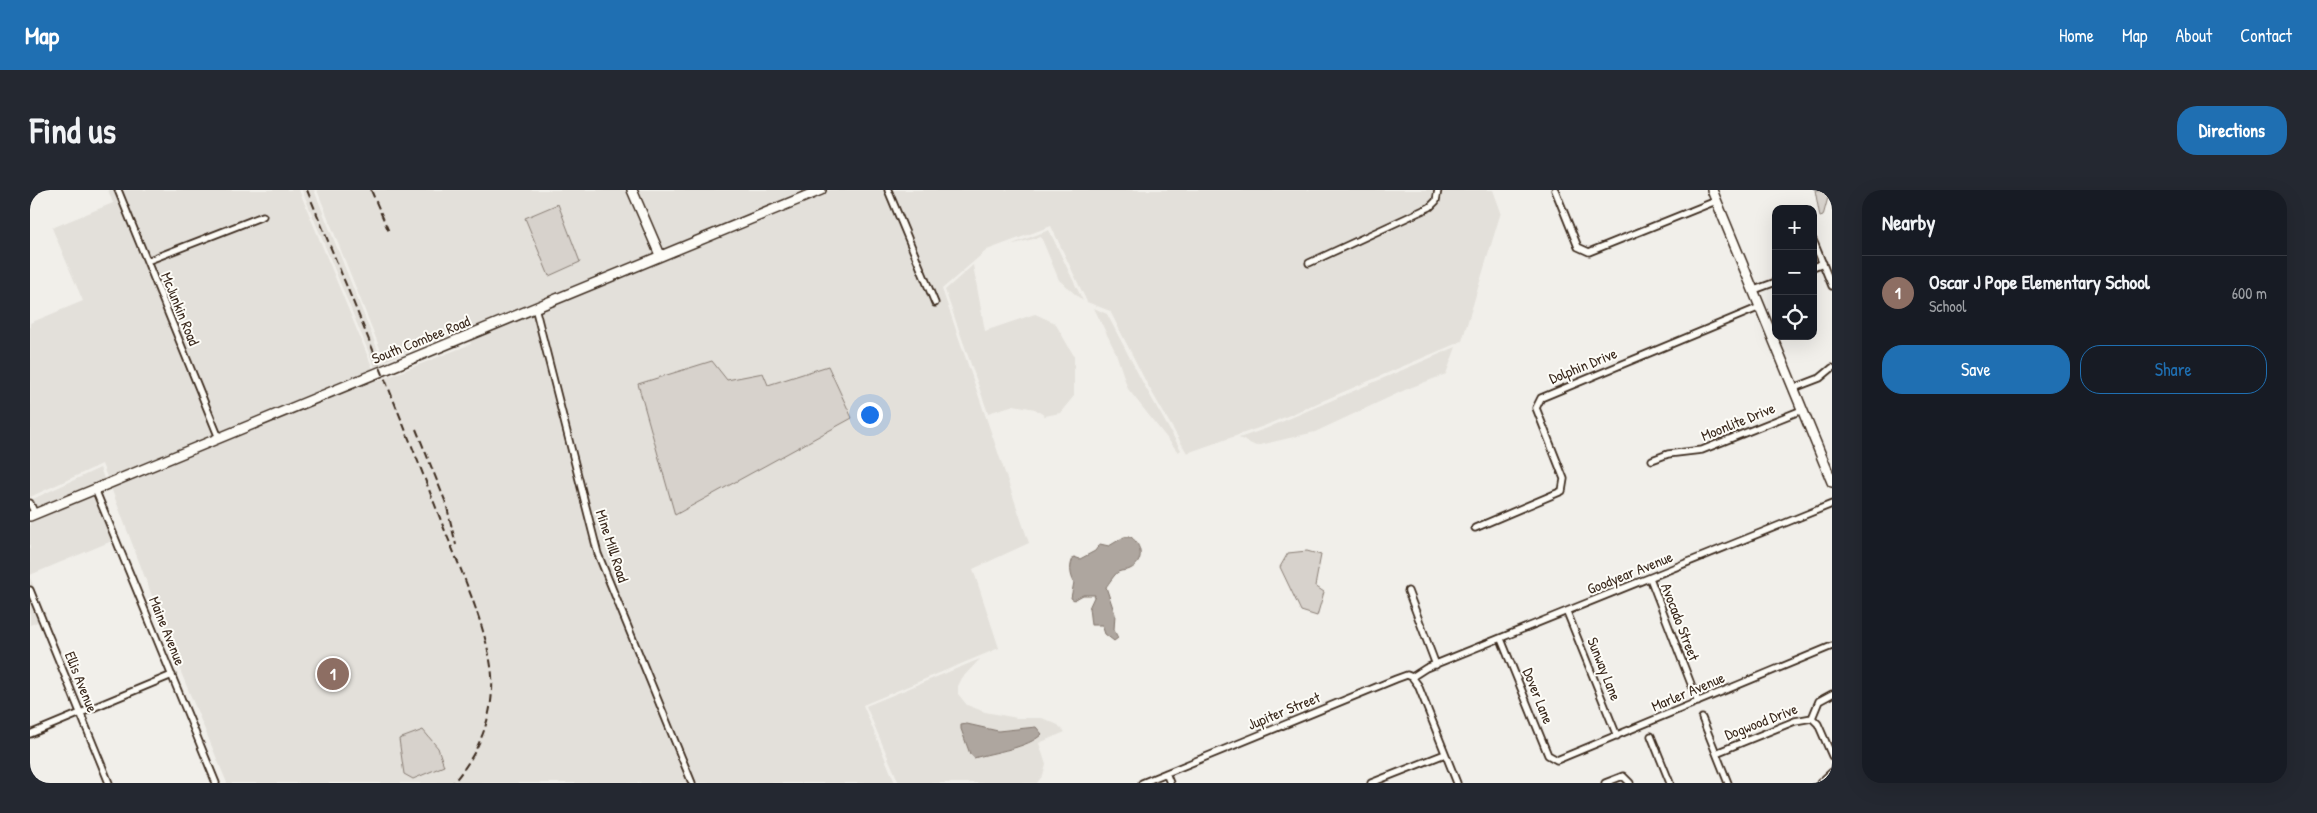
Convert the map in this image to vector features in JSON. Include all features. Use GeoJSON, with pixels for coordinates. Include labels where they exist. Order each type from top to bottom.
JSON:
{"type":"FeatureCollection","features":[{"type":"Feature","properties":{"kind":"main road"},"geometry":{"type":"LineString","coordinates":[[632,190],[660,255]]}},
{"type":"Feature","properties":{"kind":"main road","name":"South Combee Road"},"geometry":{"type":"LineString","coordinates":[[32,515],[821,190]]}},
{"type":"Feature","properties":{"kind":"main road"},"geometry":{"type":"LineString","coordinates":[[1712,190],[1832,482]]}},
{"type":"Feature","properties":{"kind":"street","name":"McJunkin Road"},"geometry":{"type":"LineString","coordinates":[[118,190],[219,438]]}},
{"type":"Feature","properties":{"kind":"street"},"geometry":{"type":"LineString","coordinates":[[888,190],[935,303]]}},
{"type":"Feature","properties":{"kind":"street"},"geometry":{"type":"LineString","coordinates":[[1309,263],[1430,207],[1436,201],[1438,190]]}},
{"type":"Feature","properties":{"kind":"street"},"geometry":{"type":"LineString","coordinates":[[1555,190],[1578,247],[1590,252],[1716,201]]}},
{"type":"Feature","properties":{"kind":"street"},"geometry":{"type":"LineString","coordinates":[[147,261],[263,216]]}},
{"type":"Feature","properties":{"kind":"street"},"geometry":{"type":"LineString","coordinates":[[1817,249],[1832,286]]}},
{"type":"Feature","properties":{"kind":"street"},"geometry":{"type":"LineString","coordinates":[[1817,265],[1823,263]]}},
{"type":"Feature","properties":{"kind":"street"},"geometry":{"type":"LineString","coordinates":[[1754,290],[1772,283]]}},
{"type":"Feature","properties":{"kind":"street","name":"Mine Mill Road"},"geometry":{"type":"LineString","coordinates":[[536,307],[598,554],[692,783]]}},
{"type":"Feature","properties":{"kind":"street","name":"Dolphin Drive"},"geometry":{"type":"LineString","coordinates":[[1475,528],[1562,491],[1564,479],[1536,408],[1541,398],[1760,307]]}},
{"type":"Feature","properties":{"kind":"street"},"geometry":{"type":"LineString","coordinates":[[1794,388],[1820,378],[1832,368]]}},
{"type":"Feature","properties":{"kind":"street","name":"Moonlite Drive"},"geometry":{"type":"LineString","coordinates":[[1652,460],[1668,454],[1702,450],[1802,410]]}},
{"type":"Feature","properties":{"kind":"street","name":"Maine Avenue"},"geometry":{"type":"LineString","coordinates":[[95,489],[216,783]]}},
{"type":"Feature","properties":{"kind":"street"},"geometry":{"type":"LineString","coordinates":[[30,503],[32,515]]}},
{"type":"Feature","properties":{"kind":"street","name":"Goodyear Avenue"},"geometry":{"type":"LineString","coordinates":[[1436,665],[1832,504]]}},
{"type":"Feature","properties":{"kind":"street","name":"Avocado Street"},"geometry":{"type":"LineString","coordinates":[[1650,578],[1698,702]]}},
{"type":"Feature","properties":{"kind":"street","name":"Ellis Avenue"},"geometry":{"type":"LineString","coordinates":[[30,590],[109,783]]}},
{"type":"Feature","properties":{"kind":"street"},"geometry":{"type":"LineString","coordinates":[[1408,590],[1436,665]]}},
{"type":"Feature","properties":{"kind":"street","name":"Sunway Lane"},"geometry":{"type":"LineString","coordinates":[[1567,612],[1617,736]]}},
{"type":"Feature","properties":{"kind":"street","name":"Dover Lane"},"geometry":{"type":"LineString","coordinates":[[1501,639],[1548,754],[1555,759]]}},
{"type":"Feature","properties":{"kind":"street","name":"Marler Avenue"},"geometry":{"type":"LineString","coordinates":[[1555,759],[1561,760],[1832,646]]}},
{"type":"Feature","properties":{"kind":"street","name":"Jupiter Street"},"geometry":{"type":"LineString","coordinates":[[1142,783],[1396,680],[1408,676],[1412,677],[1436,665]]}},
{"type":"Feature","properties":{"kind":"street"},"geometry":{"type":"LineString","coordinates":[[30,734],[172,675]]}},
{"type":"Feature","properties":{"kind":"street"},"geometry":{"type":"LineString","coordinates":[[1412,677],[1418,685],[1457,783]]}},
{"type":"Feature","properties":{"kind":"street","name":"Dogwood Drive"},"geometry":{"type":"LineString","coordinates":[[1716,753],[1795,721],[1812,718],[1819,700],[1832,694]]}},
{"type":"Feature","properties":{"kind":"street"},"geometry":{"type":"LineString","coordinates":[[1702,718],[1728,783]]}},
{"type":"Feature","properties":{"kind":"street"},"geometry":{"type":"LineString","coordinates":[[1812,718],[1818,724],[1832,756]]}},
{"type":"Feature","properties":{"kind":"street"},"geometry":{"type":"LineString","coordinates":[[1651,736],[1670,783]]}},
{"type":"Feature","properties":{"kind":"street"},"geometry":{"type":"LineString","coordinates":[[1371,783],[1445,754]]}},
{"type":"Feature","properties":{"kind":"street"},"geometry":{"type":"LineString","coordinates":[[1820,783],[1832,772]]}},
{"type":"Feature","properties":{"kind":"street"},"geometry":{"type":"LineString","coordinates":[[1166,773],[1170,783]]}},
{"type":"Feature","properties":{"kind":"street"},"geometry":{"type":"LineString","coordinates":[[1605,783],[1620,777],[1626,777],[1630,783]]}},
{"type":"Feature","properties":{"kind":"shaded area"},"geometry":{"type":"Polygon","coordinates":[[[108,190],[299,190],[378,381],[471,344],[463,328],[385,361],[317,190],[1493,190],[1501,212],[1462,341],[1264,426],[1187,453],[1146,382],[1110,311],[1087,302],[1051,226],[987,250],[942,289],[1029,543],[973,569],[999,648],[863,705],[895,783],[227,783],[180,670],[102,464],[30,497],[30,323],[83,301],[52,228],[113,203],[108,190]]]}},
{"type":"Feature","properties":{"kind":"shaded area"},"geometry":{"type":"Polygon","coordinates":[[[302,190],[314,190],[383,363],[462,332],[463,334],[376,370],[302,190]]]}},
{"type":"Feature","properties":{"kind":"shaded area"},"geometry":{"type":"Polygon","coordinates":[[[1815,190],[1830,190],[1823,216],[1820,217],[1815,190]]]}},
{"type":"Feature","properties":{"kind":"shaded area"},"geometry":{"type":"Polygon","coordinates":[[[558,204],[580,262],[549,276],[525,218],[558,204]]]}},
{"type":"Feature","properties":{"kind":"shaded area"},"geometry":{"type":"Polygon","coordinates":[[[1049,230],[1083,301],[1059,280],[1041,237],[1010,245],[1049,230]]]}},
{"type":"Feature","properties":{"kind":"shaded area"},"geometry":{"type":"Polygon","coordinates":[[[973,265],[985,331],[1035,314],[1055,323],[1074,356],[1074,396],[1060,413],[1045,416],[1035,409],[1014,405],[988,413],[945,290],[973,265]]]}},
{"type":"Feature","properties":{"kind":"shaded area"},"geometry":{"type":"Polygon","coordinates":[[[1094,308],[1107,314],[1181,450],[1178,452],[1128,389],[1116,353],[1094,308]]]}},
{"type":"Feature","properties":{"kind":"shaded area"},"geometry":{"type":"Polygon","coordinates":[[[1456,347],[1446,374],[1407,389],[1315,432],[1256,446],[1239,438],[1265,429],[1456,347]]]}},
{"type":"Feature","properties":{"kind":"shaded area"},"geometry":{"type":"Polygon","coordinates":[[[712,361],[727,380],[763,373],[768,385],[828,366],[852,418],[675,515],[638,384],[712,361]]]}},
{"type":"Feature","properties":{"kind":"shaded area"},"geometry":{"type":"Polygon","coordinates":[[[100,468],[105,481],[37,509],[33,499],[100,468]]]}},
{"type":"Feature","properties":{"kind":"shaded area"},"geometry":{"type":"Polygon","coordinates":[[[93,493],[112,541],[30,575],[30,519],[93,493]]]}},
{"type":"Feature","properties":{"kind":"shaded area"},"geometry":{"type":"Polygon","coordinates":[[[1124,537],[1131,537],[1135,540],[1138,544],[1140,558],[1135,566],[1129,570],[1118,572],[1106,587],[1115,614],[1114,630],[1118,638],[1114,641],[1105,634],[1102,625],[1091,625],[1089,608],[1095,595],[1083,595],[1074,600],[1071,598],[1074,582],[1071,566],[1074,557],[1080,559],[1095,551],[1100,544],[1109,546],[1124,537]]]}},
{"type":"Feature","properties":{"kind":"shaded area"},"geometry":{"type":"Polygon","coordinates":[[[1307,551],[1321,555],[1315,586],[1324,592],[1317,616],[1301,611],[1280,567],[1288,553],[1307,551]]]}},
{"type":"Feature","properties":{"kind":"shaded area"},"geometry":{"type":"Polygon","coordinates":[[[30,578],[47,618],[30,625],[30,578]]]}},
{"type":"Feature","properties":{"kind":"shaded area"},"geometry":{"type":"Polygon","coordinates":[[[980,659],[962,678],[958,686],[958,694],[967,705],[985,712],[1017,718],[1042,718],[1058,725],[1065,732],[1039,743],[1046,765],[1043,775],[1037,783],[899,783],[866,706],[980,659]],[[967,724],[961,725],[970,754],[974,758],[1036,740],[1036,727],[998,731],[967,724]]]}},
{"type":"Feature","properties":{"kind":"shaded area"},"geometry":{"type":"Polygon","coordinates":[[[967,724],[998,731],[1036,727],[1042,734],[1036,739],[1020,746],[974,758],[970,754],[961,729],[961,725],[967,724]]]}},
{"type":"Feature","properties":{"kind":"shaded area"},"geometry":{"type":"Polygon","coordinates":[[[423,730],[438,748],[444,766],[413,779],[404,774],[399,739],[423,730]]]}},
{"type":"Feature","properties":{"kind":"railway"},"geometry":{"type":"LineString","coordinates":[[307,190],[465,580],[480,620],[490,659],[492,691],[487,720],[477,747],[453,783]]}},
{"type":"Feature","properties":{"kind":"railway"},"geometry":{"type":"LineString","coordinates":[[371,190],[389,232]]}},
{"type":"Feature","properties":{"kind":"railway"},"geometry":{"type":"LineString","coordinates":[[416,429],[446,503],[456,545]]}},
{"type":"Feature","properties":{"kind":"place","name":"Oscar J Pope Elementary School"},"geometry":{"type":"Point","coordinates":[333,674]}}]}
